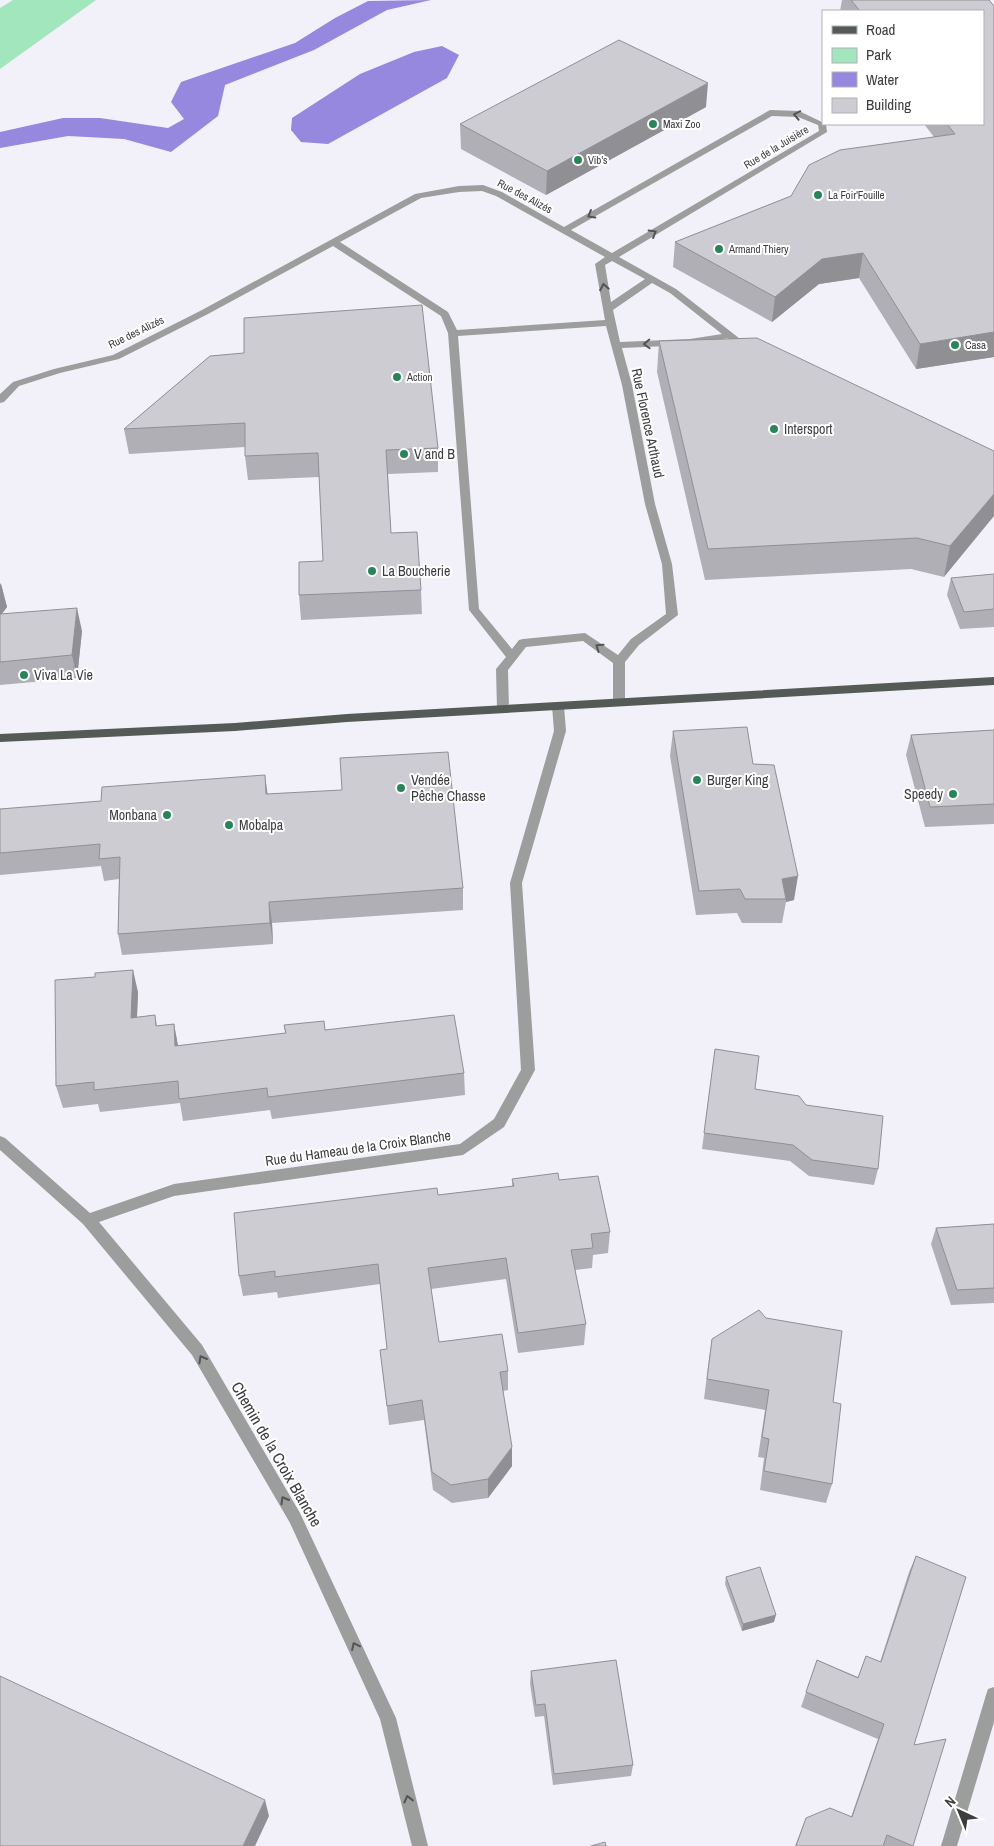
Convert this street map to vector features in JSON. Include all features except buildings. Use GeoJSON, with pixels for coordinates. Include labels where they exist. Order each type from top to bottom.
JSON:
{"type":"FeatureCollection","features":[{"type":"Feature","properties":{"kind":"main road"},"geometry":{"type":"LineString","coordinates":[[0,738],[235,727],[347,718],[994,681]]}},
{"type":"Feature","properties":{"kind":"street","name":"Rue de la Juisière"},"geometry":{"type":"LineString","coordinates":[[563,231],[770,113],[799,114],[822,124]]}},
{"type":"Feature","properties":{"kind":"street","name":"Rue de la Juisière"},"geometry":{"type":"LineString","coordinates":[[611,258],[823,132],[822,125]]}},
{"type":"Feature","properties":{"kind":"street","name":"Rue des Alizés"},"geometry":{"type":"LineString","coordinates":[[0,400],[16,384],[58,371],[116,357],[418,196],[459,189],[483,188],[499,194],[673,291],[730,335],[759,354]]}},
{"type":"Feature","properties":{"kind":"street"},"geometry":{"type":"LineString","coordinates":[[333,242],[445,314],[453,333],[474,610],[512,657]]}},
{"type":"Feature","properties":{"kind":"street","name":"Rue Florence Arthaud"},"geometry":{"type":"LineString","coordinates":[[611,258],[600,264],[610,323],[627,385],[650,504],[667,564],[672,615],[636,642],[619,661]]}},
{"type":"Feature","properties":{"kind":"street"},"geometry":{"type":"LineString","coordinates":[[608,309],[651,279]]}},
{"type":"Feature","properties":{"kind":"street"},"geometry":{"type":"LineString","coordinates":[[453,333],[610,323]]}},
{"type":"Feature","properties":{"kind":"street"},"geometry":{"type":"LineString","coordinates":[[617,345],[690,342],[730,335]]}},
{"type":"Feature","properties":{"kind":"street"},"geometry":{"type":"LineString","coordinates":[[503,709],[502,669],[523,643],[585,637],[619,661],[619,702]]}},
{"type":"Feature","properties":{"kind":"street","name":"Rue du Hameau de la Croix Blanche"},"geometry":{"type":"LineString","coordinates":[[88,1220],[174,1190],[463,1149],[500,1123],[528,1070],[516,883],[560,730],[558,706]]}},
{"type":"Feature","properties":{"kind":"street","name":"Chemin de la Croix Blanche"},"geometry":{"type":"LineString","coordinates":[[0,1142],[88,1220],[197,1350],[295,1518],[388,1718],[420,1846]]}},
{"type":"Feature","properties":{"kind":"street"},"geometry":{"type":"LineString","coordinates":[[949,1846],[994,1695]]}},
{"type":"Feature","properties":{"kind":"green space"},"geometry":{"type":"Polygon","coordinates":[[[13,0],[96,0],[0,69],[0,8],[13,0]]]}},
{"type":"Feature","properties":{"kind":"water"},"geometry":{"type":"Polygon","coordinates":[[[431,0],[387,10],[314,50],[225,85],[218,116],[171,152],[124,139],[68,136],[0,148],[0,132],[63,118],[100,118],[168,128],[184,119],[171,102],[181,82],[295,43],[335,18],[368,1],[431,0]]]}},
{"type":"Feature","properties":{"kind":"water"},"geometry":{"type":"Polygon","coordinates":[[[442,46],[459,55],[447,78],[328,144],[301,142],[291,130],[292,118],[360,74],[414,52],[442,46]]]}},
{"type":"Feature","properties":{"kind":"place","name":"Maxi Zoo"},"geometry":{"type":"Point","coordinates":[653,124]}},
{"type":"Feature","properties":{"kind":"place","name":"Vib's"},"geometry":{"type":"Point","coordinates":[578,160]}},
{"type":"Feature","properties":{"kind":"place","name":"La Foir'Fouille"},"geometry":{"type":"Point","coordinates":[818,195]}},
{"type":"Feature","properties":{"kind":"place","name":"Armand Thiery"},"geometry":{"type":"Point","coordinates":[719,249]}},
{"type":"Feature","properties":{"kind":"place","name":"Casa"},"geometry":{"type":"Point","coordinates":[955,345]}},
{"type":"Feature","properties":{"kind":"place","name":"Action"},"geometry":{"type":"Point","coordinates":[397,377]}},
{"type":"Feature","properties":{"kind":"place","name":"Intersport"},"geometry":{"type":"Point","coordinates":[774,429]}},
{"type":"Feature","properties":{"kind":"place","name":"V and B"},"geometry":{"type":"Point","coordinates":[404,454]}},
{"type":"Feature","properties":{"kind":"place","name":"La Boucherie"},"geometry":{"type":"Point","coordinates":[372,571]}},
{"type":"Feature","properties":{"kind":"place","name":"Viva La Vie"},"geometry":{"type":"Point","coordinates":[24,675]}},
{"type":"Feature","properties":{"kind":"place","name":"Burger King"},"geometry":{"type":"Point","coordinates":[697,780]}},
{"type":"Feature","properties":{"kind":"place","name":"Vendée Pêche Chasse"},"geometry":{"type":"Point","coordinates":[401,788]}},
{"type":"Feature","properties":{"kind":"place","name":"Speedy"},"geometry":{"type":"Point","coordinates":[953,794]}},
{"type":"Feature","properties":{"kind":"place","name":"Monbana"},"geometry":{"type":"Point","coordinates":[167,815]}},
{"type":"Feature","properties":{"kind":"place","name":"Mobalpa"},"geometry":{"type":"Point","coordinates":[229,825]}}]}
